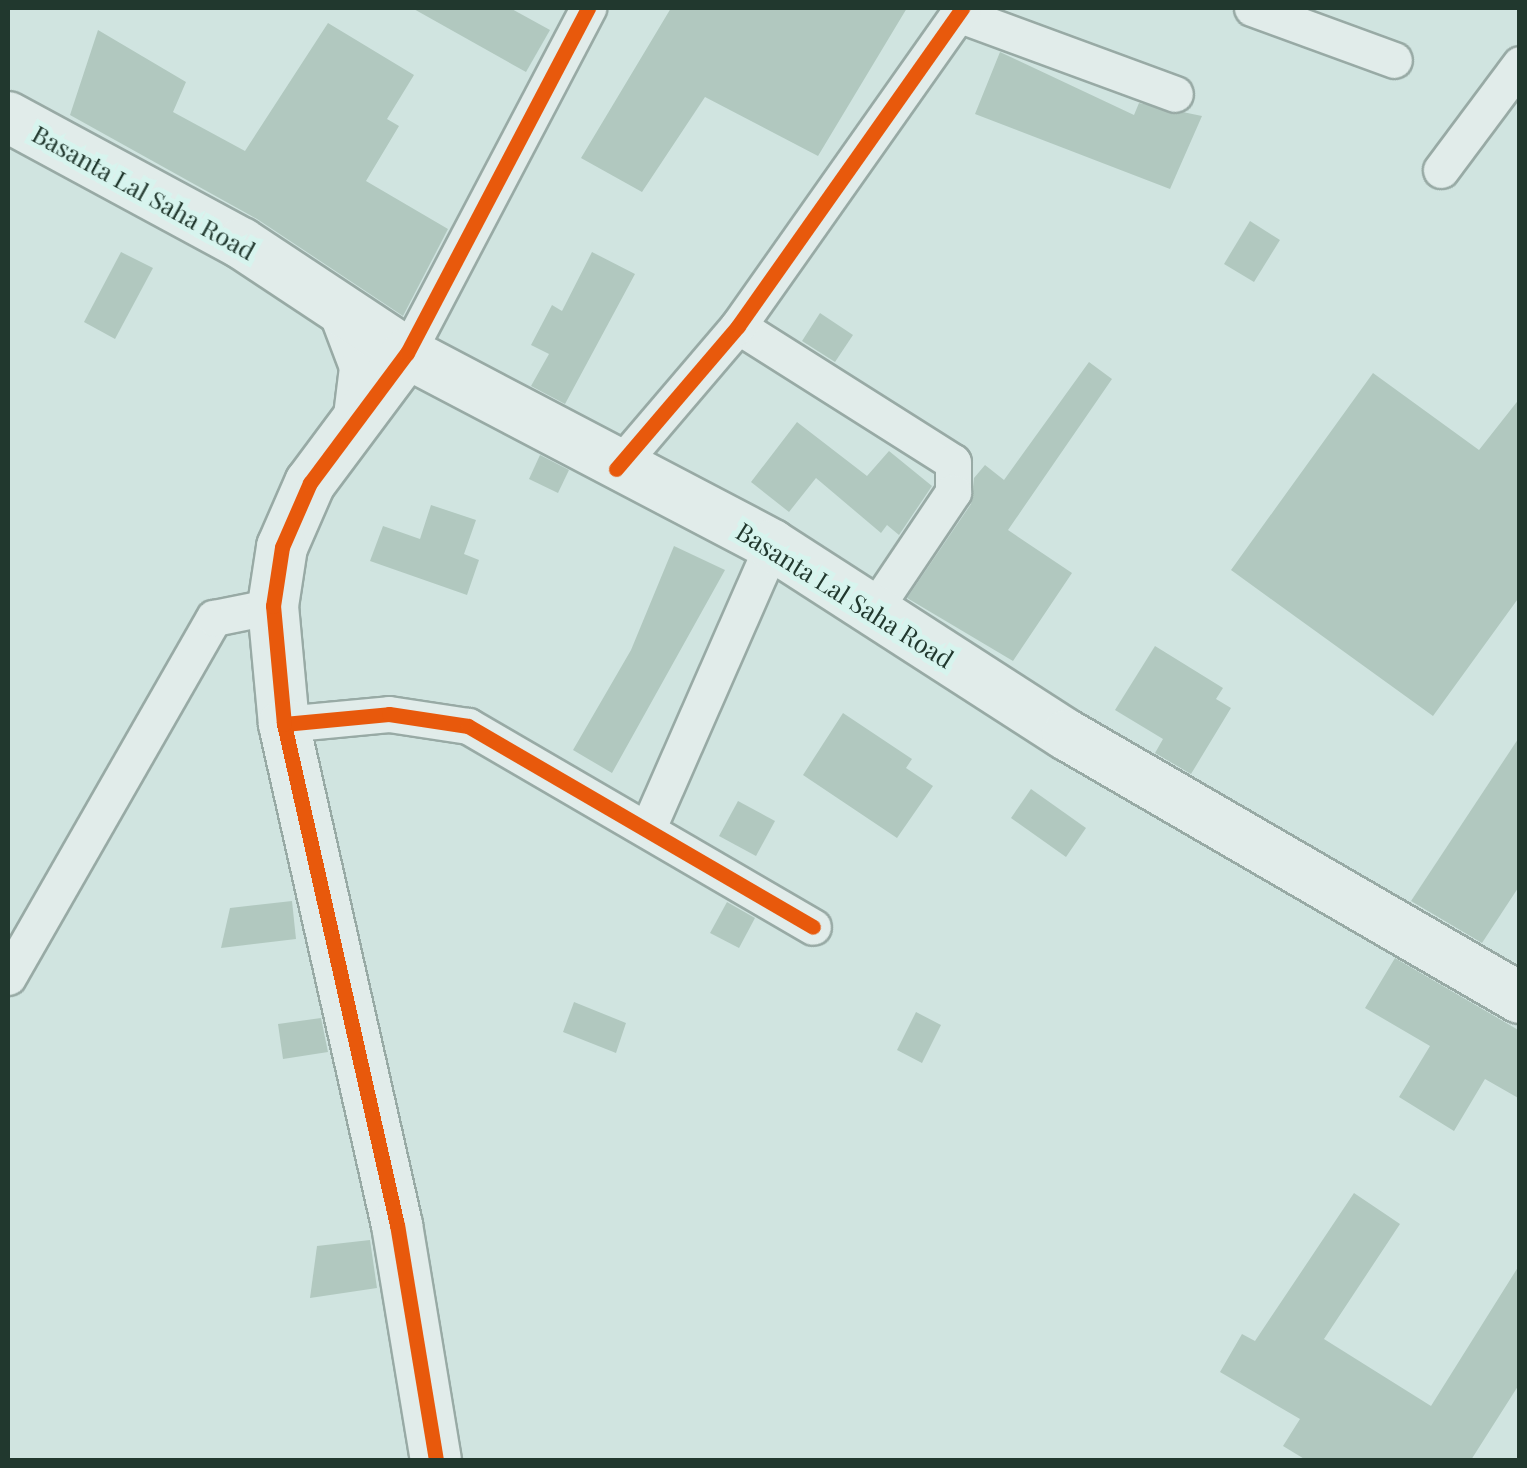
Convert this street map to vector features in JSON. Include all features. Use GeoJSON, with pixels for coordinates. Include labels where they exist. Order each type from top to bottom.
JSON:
{"type":"FeatureCollection","features":[{"type":"Feature","properties":{"kind":"main road","name":"Basanta Lal Saha Road"},"geometry":{"type":"LineString","coordinates":[[8,117],[334,305],[407,353],[616,469],[772,546],[1068,735],[1520,998]]}},
{"type":"Feature","properties":{"kind":"main road"},"geometry":{"type":"LineString","coordinates":[[407,353],[342,448],[310,484],[282,546],[272,606],[284,724],[397,1225],[436,1460]]}},
{"type":"Feature","properties":{"kind":"street"},"geometry":{"type":"LineString","coordinates":[[407,353],[588,8]]}},
{"type":"Feature","properties":{"kind":"street"},"geometry":{"type":"LineString","coordinates":[[1252,8],[1394,60]]}},
{"type":"Feature","properties":{"kind":"street"},"geometry":{"type":"LineString","coordinates":[[616,469],[738,326],[960,11],[1175,94]]}},
{"type":"Feature","properties":{"kind":"street"},"geometry":{"type":"LineString","coordinates":[[1441,170],[1520,64]]}},
{"type":"Feature","properties":{"kind":"street"},"geometry":{"type":"LineString","coordinates":[[334,305],[358,367],[342,448]]}},
{"type":"Feature","properties":{"kind":"street"},"geometry":{"type":"LineString","coordinates":[[738,326],[953,462],[952,492],[874,611]]}},
{"type":"Feature","properties":{"kind":"street"},"geometry":{"type":"LineString","coordinates":[[648,828],[772,546]]}},
{"type":"Feature","properties":{"kind":"street"},"geometry":{"type":"LineString","coordinates":[[8,977],[214,618],[272,606]]}},
{"type":"Feature","properties":{"kind":"street"},"geometry":{"type":"LineString","coordinates":[[284,724],[389,714],[468,726],[813,927]]}},
{"type":"Feature","properties":{"kind":"building"},"geometry":{"type":"Polygon","coordinates":[[[412,8],[510,8],[550,30],[526,72],[412,8]]]}},
{"type":"Feature","properties":{"kind":"building"},"geometry":{"type":"Polygon","coordinates":[[[671,8],[907,8],[818,156],[705,97],[642,192],[581,158],[671,8]]]}},
{"type":"Feature","properties":{"kind":"building"},"geometry":{"type":"Polygon","coordinates":[[[328,23],[414,75],[387,119],[399,126],[366,181],[448,229],[403,316],[257,219],[70,115],[98,30],[186,82],[173,112],[245,151],[328,23]]]}},
{"type":"Feature","properties":{"kind":"building"},"geometry":{"type":"Polygon","coordinates":[[[1000,52],[1134,115],[1139,103],[1202,116],[1170,189],[975,114],[1000,52]]]}},
{"type":"Feature","properties":{"kind":"building"},"geometry":{"type":"Polygon","coordinates":[[[1250,221],[1280,240],[1254,282],[1224,264],[1250,221]]]}},
{"type":"Feature","properties":{"kind":"building"},"geometry":{"type":"Polygon","coordinates":[[[121,252],[153,268],[115,339],[84,322],[121,252]]]}},
{"type":"Feature","properties":{"kind":"building"},"geometry":{"type":"Polygon","coordinates":[[[592,252],[635,274],[565,404],[531,386],[549,354],[531,345],[552,305],[562,311],[592,252]]]}},
{"type":"Feature","properties":{"kind":"building"},"geometry":{"type":"Polygon","coordinates":[[[820,313],[853,335],[835,362],[802,341],[820,313]]]}},
{"type":"Feature","properties":{"kind":"building"},"geometry":{"type":"Polygon","coordinates":[[[1089,362],[1112,379],[1008,530],[1072,573],[1013,661],[907,598],[971,504],[974,478],[985,465],[1004,480],[1089,362]]]}},
{"type":"Feature","properties":{"kind":"building"},"geometry":{"type":"Polygon","coordinates":[[[1373,373],[1479,450],[1520,398],[1520,596],[1433,716],[1231,570],[1373,373]]]}},
{"type":"Feature","properties":{"kind":"building"},"geometry":{"type":"Polygon","coordinates":[[[797,422],[867,476],[889,451],[932,486],[899,535],[887,525],[881,533],[816,478],[789,512],[751,482],[797,422]]]}},
{"type":"Feature","properties":{"kind":"building"},"geometry":{"type":"Polygon","coordinates":[[[540,455],[569,470],[558,493],[529,479],[540,455]]]}},
{"type":"Feature","properties":{"kind":"building"},"geometry":{"type":"Polygon","coordinates":[[[431,505],[476,520],[464,554],[479,560],[467,595],[370,561],[383,526],[420,539],[431,505]]]}},
{"type":"Feature","properties":{"kind":"building"},"geometry":{"type":"Polygon","coordinates":[[[674,546],[725,570],[612,773],[573,750],[631,650],[674,546]]]}},
{"type":"Feature","properties":{"kind":"building"},"geometry":{"type":"Polygon","coordinates":[[[1155,646],[1223,688],[1216,699],[1231,708],[1191,774],[1155,753],[1163,739],[1115,710],[1155,646]]]}},
{"type":"Feature","properties":{"kind":"building"},"geometry":{"type":"Polygon","coordinates":[[[843,713],[912,759],[906,768],[933,786],[897,838],[803,775],[843,713]]]}},
{"type":"Feature","properties":{"kind":"building"},"geometry":{"type":"Polygon","coordinates":[[[1520,736],[1520,885],[1482,943],[1411,901],[1520,736]]]}},
{"type":"Feature","properties":{"kind":"building"},"geometry":{"type":"Polygon","coordinates":[[[1031,789],[1086,828],[1066,857],[1011,818],[1031,789]]]}},
{"type":"Feature","properties":{"kind":"building"},"geometry":{"type":"Polygon","coordinates":[[[738,801],[775,821],[756,856],[719,836],[738,801]]]}},
{"type":"Feature","properties":{"kind":"building"},"geometry":{"type":"Polygon","coordinates":[[[292,901],[296,939],[221,948],[230,908],[292,901]]]}},
{"type":"Feature","properties":{"kind":"building"},"geometry":{"type":"Polygon","coordinates":[[[727,902],[755,918],[739,948],[710,933],[727,902]]]}},
{"type":"Feature","properties":{"kind":"building"},"geometry":{"type":"Polygon","coordinates":[[[1395,958],[1520,1031],[1520,1099],[1485,1079],[1454,1131],[1399,1097],[1430,1046],[1365,1008],[1395,958]]]}},
{"type":"Feature","properties":{"kind":"building"},"geometry":{"type":"Polygon","coordinates":[[[574,1002],[626,1023],[616,1053],[563,1032],[574,1002]]]}},
{"type":"Feature","properties":{"kind":"building"},"geometry":{"type":"Polygon","coordinates":[[[916,1012],[941,1025],[922,1063],[897,1050],[916,1012]]]}},
{"type":"Feature","properties":{"kind":"building"},"geometry":{"type":"Polygon","coordinates":[[[321,1018],[328,1052],[283,1059],[278,1024],[321,1018]]]}},
{"type":"Feature","properties":{"kind":"building"},"geometry":{"type":"Polygon","coordinates":[[[1354,1193],[1400,1224],[1324,1339],[1431,1406],[1520,1264],[1520,1383],[1471,1460],[1306,1460],[1283,1446],[1300,1419],[1220,1372],[1242,1334],[1255,1341],[1354,1193]]]}},
{"type":"Feature","properties":{"kind":"building"},"geometry":{"type":"Polygon","coordinates":[[[370,1240],[377,1288],[310,1298],[317,1246],[370,1240]]]}},
{"type":"Feature","properties":{"kind":"cycle path"},"geometry":{"type":"LineString","coordinates":[[436,1460],[397,1225],[284,724],[273,606],[282,547],[310,483],[407,353],[588,8]]}},
{"type":"Feature","properties":{"kind":"cycle path"},"geometry":{"type":"LineString","coordinates":[[616,469],[738,326],[962,8]]}},
{"type":"Feature","properties":{"kind":"cycle path"},"geometry":{"type":"LineString","coordinates":[[284,724],[389,714],[468,726],[813,927]]}}]}
